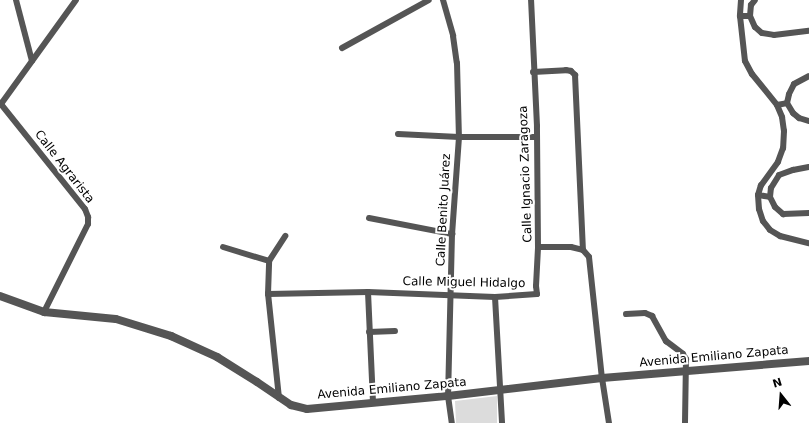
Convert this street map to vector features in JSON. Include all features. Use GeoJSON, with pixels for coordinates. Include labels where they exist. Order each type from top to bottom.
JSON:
{"type":"FeatureCollection","features":[{"type":"Feature","properties":{"kind":"street"},"geometry":{"type":"LineString","coordinates":[[16,0],[32,61]]}},
{"type":"Feature","properties":{"kind":"street"},"geometry":{"type":"LineString","coordinates":[[1,104],[76,0]]}},
{"type":"Feature","properties":{"kind":"street"},"geometry":{"type":"LineString","coordinates":[[342,48],[429,0]]}},
{"type":"Feature","properties":{"kind":"street","name":"Calle Benito Juárez"},"geometry":{"type":"LineString","coordinates":[[443,0],[453,36],[457,63],[459,137],[452,234],[448,396],[452,423]]}},
{"type":"Feature","properties":{"kind":"street","name":"Calle Ignacio Zaragoza"},"geometry":{"type":"LineString","coordinates":[[531,0],[538,248],[571,247],[583,250]]}},
{"type":"Feature","properties":{"kind":"street"},"geometry":{"type":"LineString","coordinates":[[741,0],[740,16],[745,60],[752,74],[777,105],[782,117],[783,148],[778,162],[761,184],[758,195],[759,209],[763,222],[770,230],[780,236],[809,243]]}},
{"type":"Feature","properties":{"kind":"street"},"geometry":{"type":"LineString","coordinates":[[755,0],[751,4],[750,16],[755,27],[762,33],[774,35],[809,31]]}},
{"type":"Feature","properties":{"kind":"street"},"geometry":{"type":"LineString","coordinates":[[740,16],[750,16]]}},
{"type":"Feature","properties":{"kind":"street"},"geometry":{"type":"LineString","coordinates":[[533,72],[566,70],[571,71],[574,75],[583,250],[589,258],[602,378],[609,423]]}},
{"type":"Feature","properties":{"kind":"street"},"geometry":{"type":"LineString","coordinates":[[809,76],[794,84],[789,94],[787,104],[798,118],[809,121]]}},
{"type":"Feature","properties":{"kind":"street","name":"Calle Agrarista"},"geometry":{"type":"LineString","coordinates":[[1,104],[84,209],[88,217],[88,224],[44,312]]}},
{"type":"Feature","properties":{"kind":"street"},"geometry":{"type":"LineString","coordinates":[[777,105],[787,104]]}},
{"type":"Feature","properties":{"kind":"street"},"geometry":{"type":"LineString","coordinates":[[398,134],[459,137],[536,137]]}},
{"type":"Feature","properties":{"kind":"street"},"geometry":{"type":"LineString","coordinates":[[809,167],[792,170],[779,175],[771,188],[770,197],[775,208],[783,214],[809,213]]}},
{"type":"Feature","properties":{"kind":"street"},"geometry":{"type":"LineString","coordinates":[[758,195],[770,197]]}},
{"type":"Feature","properties":{"kind":"street"},"geometry":{"type":"LineString","coordinates":[[369,218],[452,234]]}},
{"type":"Feature","properties":{"kind":"street"},"geometry":{"type":"LineString","coordinates":[[279,399],[268,294],[269,261],[285,236]]}},
{"type":"Feature","properties":{"kind":"street"},"geometry":{"type":"LineString","coordinates":[[223,247],[269,261]]}},
{"type":"Feature","properties":{"kind":"street","name":"Calle Miguel Hidalgo"},"geometry":{"type":"LineString","coordinates":[[268,294],[368,292],[495,297],[537,294],[536,270],[538,248]]}},
{"type":"Feature","properties":{"kind":"street"},"geometry":{"type":"LineString","coordinates":[[368,292],[368,332],[373,402]]}},
{"type":"Feature","properties":{"kind":"street","name":"Avenida Emiliano Zapata"},"geometry":{"type":"LineString","coordinates":[[0,296],[44,312],[116,319],[171,336],[217,358],[257,382],[279,399],[291,406],[307,409],[448,396],[602,378],[809,361]]}},
{"type":"Feature","properties":{"kind":"street"},"geometry":{"type":"LineString","coordinates":[[495,297],[502,423]]}},
{"type":"Feature","properties":{"kind":"street"},"geometry":{"type":"LineString","coordinates":[[626,314],[645,313],[652,316],[666,341],[683,354],[686,359],[685,423]]}},
{"type":"Feature","properties":{"kind":"street"},"geometry":{"type":"LineString","coordinates":[[368,332],[395,331]]}},
{"type":"Feature","properties":{"kind":"shaded area"},"geometry":{"type":"Polygon","coordinates":[[[497,396],[497,423],[456,423],[455,401],[497,396]]]}}]}
